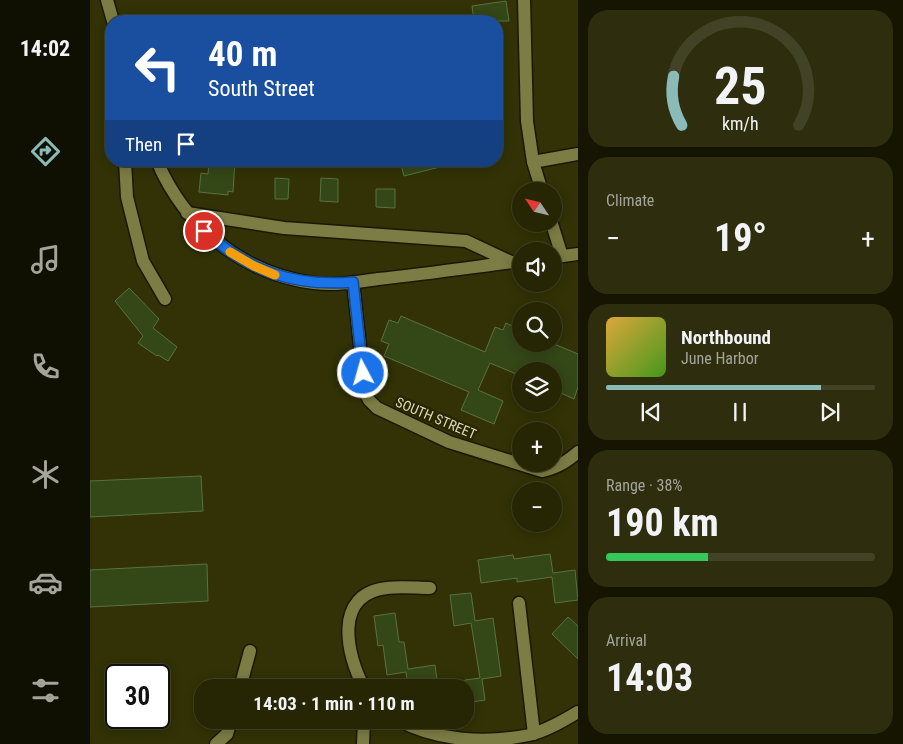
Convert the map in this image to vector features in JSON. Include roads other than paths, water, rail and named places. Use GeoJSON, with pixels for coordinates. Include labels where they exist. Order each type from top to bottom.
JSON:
{"type":"FeatureCollection","features":[{"type":"Feature","properties":{"kind":"street"},"geometry":{"type":"LineString","coordinates":[[107,0],[111,15]]}},
{"type":"Feature","properties":{"kind":"street"},"geometry":{"type":"LineString","coordinates":[[524,0],[527,121],[533,162],[539,182]]}},
{"type":"Feature","properties":{"kind":"street"},"geometry":{"type":"LineString","coordinates":[[533,162],[578,154]]}},
{"type":"Feature","properties":{"kind":"street"},"geometry":{"type":"LineString","coordinates":[[125,167],[127,197],[144,261],[165,299]]}},
{"type":"Feature","properties":{"kind":"street"},"geometry":{"type":"LineString","coordinates":[[160,167],[171,189],[204,231],[219,244],[254,266],[274,274],[316,284],[353,282],[512,263]]}},
{"type":"Feature","properties":{"kind":"street"},"geometry":{"type":"LineString","coordinates":[[188,213],[284,228],[466,241],[512,260]]}},
{"type":"Feature","properties":{"kind":"street"},"geometry":{"type":"LineString","coordinates":[[562,256],[578,254]]}},
{"type":"Feature","properties":{"kind":"street","name":"SOUTH STREET"},"geometry":{"type":"LineString","coordinates":[[353,282],[365,392],[369,400],[377,408],[449,442],[542,471],[566,463],[578,452]]}},
{"type":"Feature","properties":{"kind":"street"},"geometry":{"type":"LineString","coordinates":[[360,679],[355,666],[349,639],[348,624],[350,612],[354,605],[367,594],[386,588],[430,588]]}},
{"type":"Feature","properties":{"kind":"street"},"geometry":{"type":"LineString","coordinates":[[519,603],[534,734]]}},
{"type":"Feature","properties":{"kind":"street"},"geometry":{"type":"LineString","coordinates":[[242,679],[250,650]]}},
{"type":"Feature","properties":{"kind":"street"},"geometry":{"type":"LineString","coordinates":[[417,729],[448,738],[479,741],[517,741],[549,728],[578,712]]}},
{"type":"Feature","properties":{"kind":"street"},"geometry":{"type":"LineString","coordinates":[[216,744],[227,734],[228,729]]}},
{"type":"Feature","properties":{"kind":"street"},"geometry":{"type":"LineString","coordinates":[[363,744],[364,729]]}}]}
